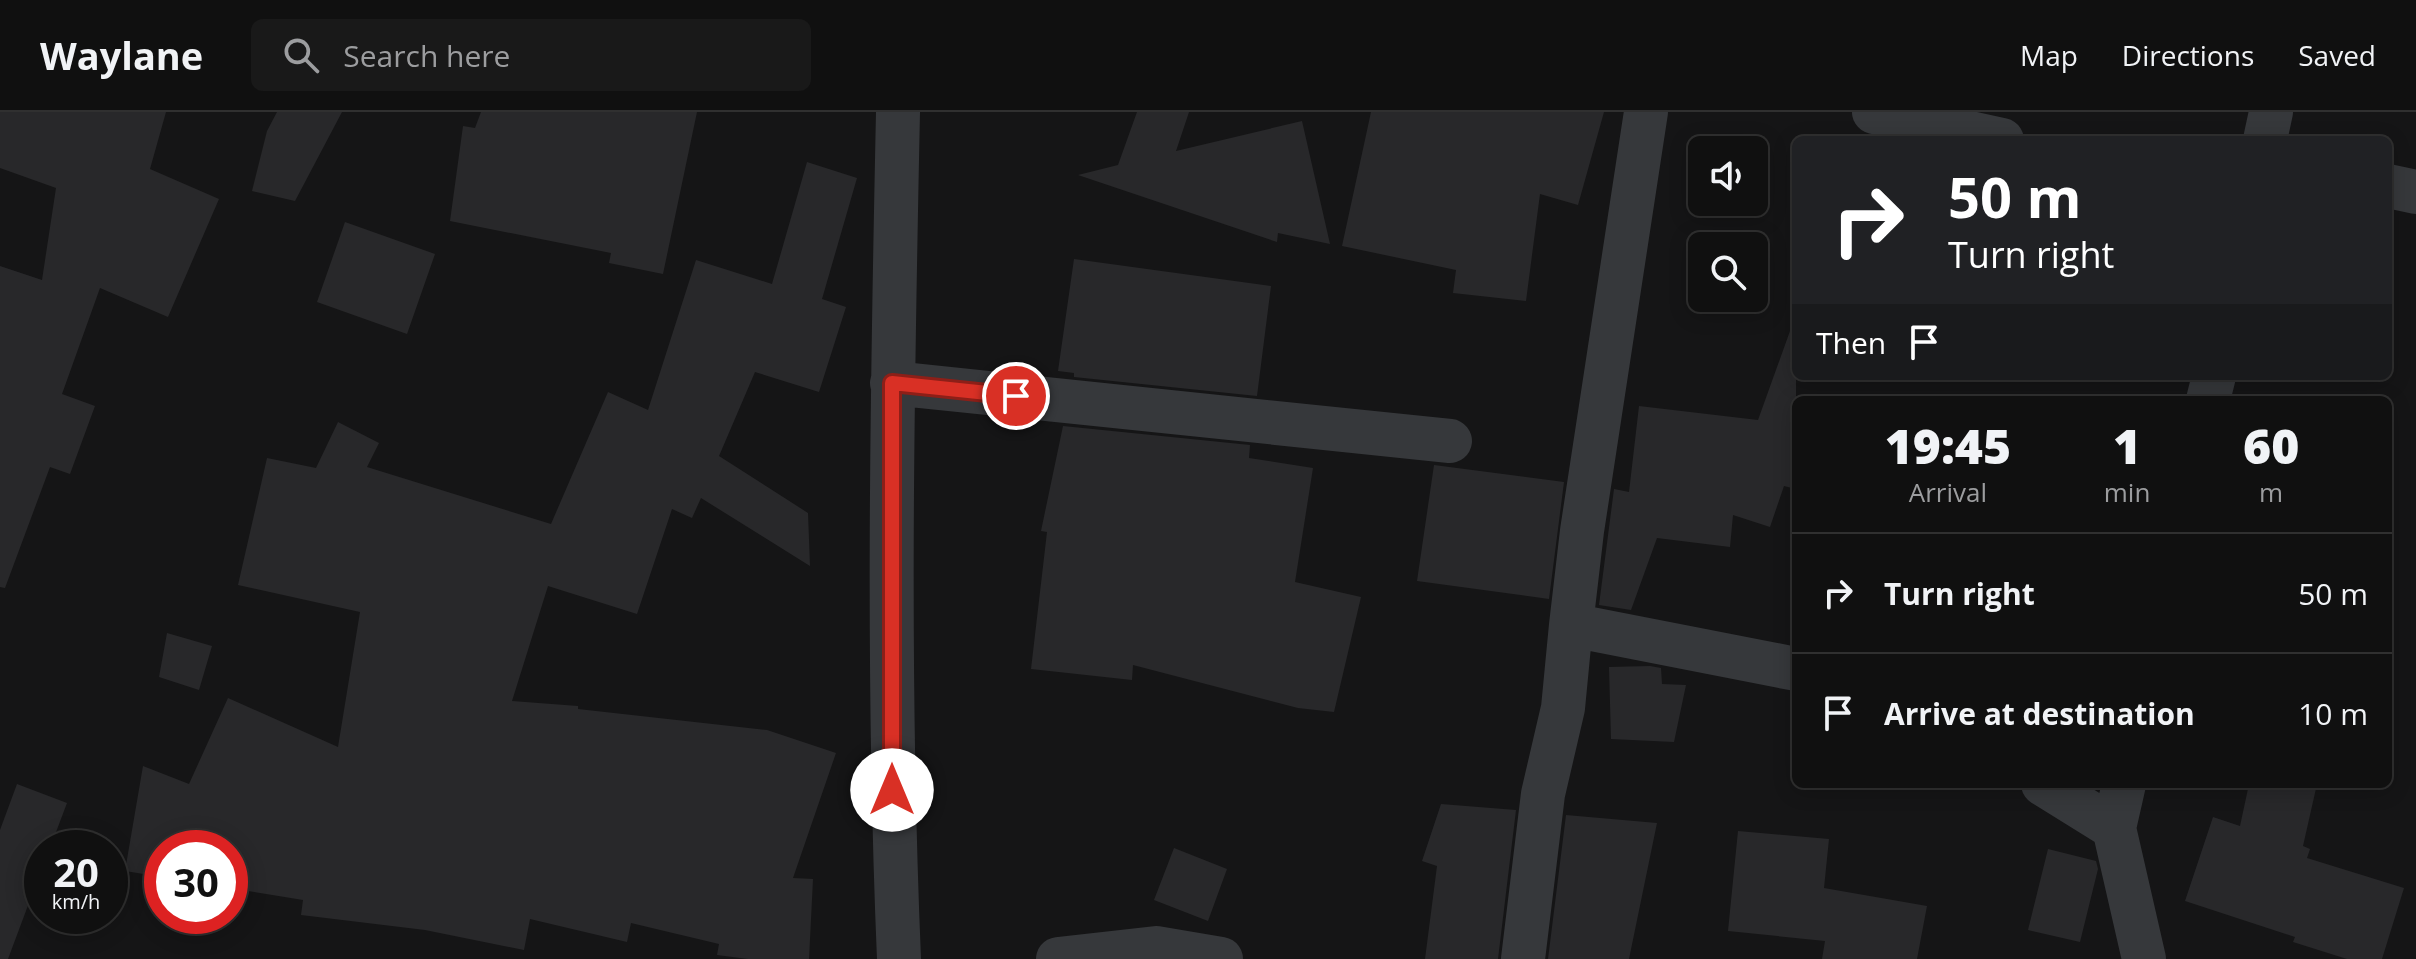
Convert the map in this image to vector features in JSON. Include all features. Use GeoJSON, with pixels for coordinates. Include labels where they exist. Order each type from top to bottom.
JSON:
{"type":"FeatureCollection","features":[{"type":"Feature","properties":{"kind":"street"},"geometry":{"type":"LineString","coordinates":[[898,112],[892,383],[892,790],[899,959]]}},
{"type":"Feature","properties":{"kind":"street"},"geometry":{"type":"LineString","coordinates":[[1523,959],[1543,794],[1563,708],[1585,516],[1646,112]]}},
{"type":"Feature","properties":{"kind":"street"},"geometry":{"type":"LineString","coordinates":[[1874,112],[1984,136]]}},
{"type":"Feature","properties":{"kind":"street"},"geometry":{"type":"LineString","coordinates":[[2266,136],[2271,112]]}},
{"type":"Feature","properties":{"kind":"street"},"geometry":{"type":"LineString","coordinates":[[2392,187],[2416,192]]}},
{"type":"Feature","properties":{"kind":"street"},"geometry":{"type":"LineString","coordinates":[[892,383],[1450,441]]}},
{"type":"Feature","properties":{"kind":"street"},"geometry":{"type":"LineString","coordinates":[[1571,625],[1792,668]]}},
{"type":"Feature","properties":{"kind":"street"},"geometry":{"type":"LineString","coordinates":[[2049,788],[2114,828]]}},
{"type":"Feature","properties":{"kind":"street"},"geometry":{"type":"LineString","coordinates":[[2123,788],[2114,828],[2153,958]]}},
{"type":"Feature","properties":{"kind":"street"},"geometry":{"type":"LineString","coordinates":[[1058,959],[1156,948],[1221,959]]}},
{"type":"Feature","properties":{"kind":"building"},"geometry":{"type":"Polygon","coordinates":[[[0,112],[166,112],[150,169],[219,199],[168,317],[100,288],[62,394],[95,406],[70,474],[50,467],[5,588],[0,587],[0,266],[42,280],[56,188],[0,168],[0,112]]]}},
{"type":"Feature","properties":{"kind":"building"},"geometry":{"type":"Polygon","coordinates":[[[277,112],[342,112],[295,201],[252,191],[267,131],[277,112]]]}},
{"type":"Feature","properties":{"kind":"building"},"geometry":{"type":"Polygon","coordinates":[[[481,112],[697,112],[663,274],[609,263],[611,253],[450,221],[463,126],[475,128],[481,112]]]}},
{"type":"Feature","properties":{"kind":"building"},"geometry":{"type":"Polygon","coordinates":[[[1137,112],[1189,112],[1176,151],[1302,121],[1330,244],[1278,233],[1277,242],[1078,175],[1118,165],[1137,112]]]}},
{"type":"Feature","properties":{"kind":"building"},"geometry":{"type":"Polygon","coordinates":[[[1371,112],[1604,112],[1578,205],[1540,194],[1526,301],[1453,293],[1456,270],[1342,246],[1371,112]]]}},
{"type":"Feature","properties":{"kind":"building"},"geometry":{"type":"Polygon","coordinates":[[[807,162],[857,178],[822,299],[846,307],[819,392],[755,372],[719,456],[808,513],[810,566],[701,498],[692,518],[672,509],[637,614],[548,586],[512,701],[578,706],[578,709],[767,730],[836,753],[793,878],[813,879],[809,959],[748,959],[717,955],[719,944],[631,923],[627,942],[530,919],[524,950],[425,930],[301,915],[303,900],[248,891],[248,830],[144,830],[144,874],[128,871],[128,854],[143,766],[189,784],[228,698],[338,747],[360,612],[238,585],[267,458],[316,468],[338,422],[379,443],[367,467],[551,524],[608,392],[648,410],[696,260],[772,284],[807,162]]]}},
{"type":"Feature","properties":{"kind":"building"},"geometry":{"type":"Polygon","coordinates":[[[345,222],[435,254],[407,334],[317,302],[345,222]]]}},
{"type":"Feature","properties":{"kind":"building"},"geometry":{"type":"Polygon","coordinates":[[[1074,259],[1271,286],[1257,396],[1074,377],[1074,373],[1058,371],[1074,259]]]}},
{"type":"Feature","properties":{"kind":"building"},"geometry":{"type":"Polygon","coordinates":[[[1792,331],[1792,380],[1796,380],[1796,396],[1792,396],[1792,488],[1784,486],[1770,527],[1733,515],[1730,547],[1657,538],[1631,610],[1599,605],[1614,489],[1629,492],[1639,406],[1758,420],[1792,331]]]}},
{"type":"Feature","properties":{"kind":"building"},"geometry":{"type":"Polygon","coordinates":[[[1063,426],[1250,445],[1249,458],[1313,468],[1295,582],[1361,597],[1334,712],[1298,708],[1133,665],[1132,680],[1031,669],[1047,532],[1041,531],[1063,426]]]}},
{"type":"Feature","properties":{"kind":"building"},"geometry":{"type":"Polygon","coordinates":[[[1434,465],[1564,482],[1549,599],[1417,581],[1434,465]]]}},
{"type":"Feature","properties":{"kind":"building"},"geometry":{"type":"Polygon","coordinates":[[[167,633],[212,646],[199,690],[159,677],[167,633]]]}},
{"type":"Feature","properties":{"kind":"building"},"geometry":{"type":"Polygon","coordinates":[[[1609,667],[1661,668],[1662,684],[1686,685],[1674,742],[1611,739],[1609,667]]]}},
{"type":"Feature","properties":{"kind":"building"},"geometry":{"type":"Polygon","coordinates":[[[17,784],[67,803],[57,830],[24,830],[24,916],[8,959],[0,959],[0,830],[17,784]]]}},
{"type":"Feature","properties":{"kind":"building"},"geometry":{"type":"Polygon","coordinates":[[[2248,788],[2316,788],[2303,846],[2310,849],[2307,858],[2404,888],[2382,959],[2347,959],[2293,942],[2295,937],[2185,901],[2213,817],[2240,826],[2248,788]]]}},
{"type":"Feature","properties":{"kind":"building"},"geometry":{"type":"Polygon","coordinates":[[[1441,804],[1516,810],[1498,959],[1425,959],[1437,866],[1422,861],[1441,804]]]}},
{"type":"Feature","properties":{"kind":"building"},"geometry":{"type":"Polygon","coordinates":[[[1566,815],[1657,823],[1629,959],[1548,959],[1566,815]]]}},
{"type":"Feature","properties":{"kind":"building"},"geometry":{"type":"Polygon","coordinates":[[[1738,831],[1829,839],[1824,888],[1927,906],[1917,959],[1822,959],[1825,941],[1728,931],[1738,831]]]}},
{"type":"Feature","properties":{"kind":"building"},"geometry":{"type":"Polygon","coordinates":[[[1174,848],[1227,869],[1208,921],[1154,900],[1174,848]]]}},
{"type":"Feature","properties":{"kind":"building"},"geometry":{"type":"Polygon","coordinates":[[[2048,849],[2096,861],[2098,869],[2080,942],[2028,930],[2048,849]]]}},
{"type":"Feature","properties":{"kind":"route"},"geometry":{"type":"LineString","coordinates":[[892,790],[892,383],[1016,396]]}}]}
